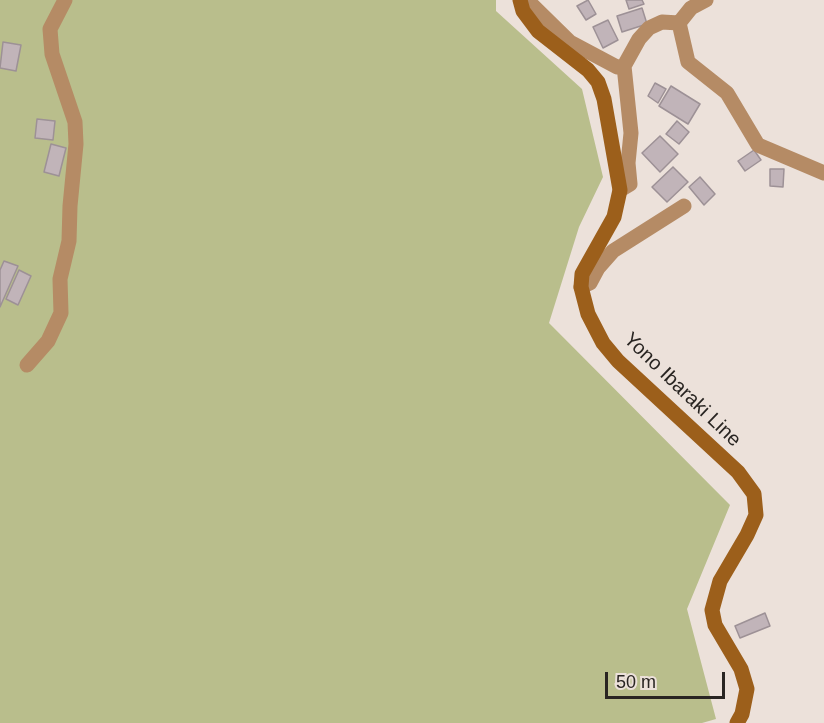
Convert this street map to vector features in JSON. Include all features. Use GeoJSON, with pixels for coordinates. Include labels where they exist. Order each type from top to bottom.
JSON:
{"type":"FeatureCollection","features":[{"type":"Feature","properties":{"kind":"main road"},"geometry":{"type":"LineString","coordinates":[[520,0],[523,11],[538,31],[588,70],[598,82],[604,99],[620,190],[614,217],[582,274],[581,286]]}},
{"type":"Feature","properties":{"kind":"main road","name":"Yono Ibaraki Line"},"geometry":{"type":"LineString","coordinates":[[581,286],[588,314],[603,343],[618,361],[738,472],[754,494],[756,515],[720,581],[712,610],[715,625],[741,669],[747,689],[738,723]]}},
{"type":"Feature","properties":{"kind":"street"},"geometry":{"type":"LineString","coordinates":[[27,365],[48,341],[61,312],[60,279],[69,241],[76,144],[75,122],[52,54],[50,29],[65,0]]}},
{"type":"Feature","properties":{"kind":"street"},"geometry":{"type":"LineString","coordinates":[[527,0],[570,42],[617,68],[624,66]]}},
{"type":"Feature","properties":{"kind":"street"},"geometry":{"type":"LineString","coordinates":[[679,23],[691,8],[706,0]]}},
{"type":"Feature","properties":{"kind":"street"},"geometry":{"type":"LineString","coordinates":[[620,190],[630,184],[628,163],[631,133],[624,66],[639,39],[649,28],[662,22],[679,23]]}},
{"type":"Feature","properties":{"kind":"street"},"geometry":{"type":"LineString","coordinates":[[679,23],[688,62],[728,93],[758,146],[824,173]]}},
{"type":"Feature","properties":{"kind":"street"},"geometry":{"type":"LineString","coordinates":[[581,286],[590,283],[598,268],[613,251],[684,206]]}},
{"type":"Feature","properties":{"kind":"green space"},"geometry":{"type":"Polygon","coordinates":[[[0,0],[496,0],[496,11],[582,89],[603,177],[579,227],[549,323],[730,505],[687,609],[716,719],[702,723],[0,723],[0,0]]]}},
{"type":"Feature","properties":{"kind":"building"},"geometry":{"type":"Polygon","coordinates":[[[588,0],[596,14],[586,20],[577,6],[588,0]]]}},
{"type":"Feature","properties":{"kind":"building"},"geometry":{"type":"Polygon","coordinates":[[[626,0],[642,0],[644,4],[629,9],[626,0]]]}},
{"type":"Feature","properties":{"kind":"building"},"geometry":{"type":"Polygon","coordinates":[[[642,8],[647,24],[622,32],[617,16],[642,8]]]}},
{"type":"Feature","properties":{"kind":"building"},"geometry":{"type":"Polygon","coordinates":[[[608,20],[618,40],[603,48],[593,27],[608,20]]]}},
{"type":"Feature","properties":{"kind":"building"},"geometry":{"type":"Polygon","coordinates":[[[3,42],[21,45],[16,71],[0,68],[3,42]]]}},
{"type":"Feature","properties":{"kind":"building"},"geometry":{"type":"Polygon","coordinates":[[[655,83],[666,89],[658,103],[648,96],[655,83]]]}},
{"type":"Feature","properties":{"kind":"building"},"geometry":{"type":"Polygon","coordinates":[[[671,86],[700,104],[688,124],[659,106],[671,86]]]}},
{"type":"Feature","properties":{"kind":"building"},"geometry":{"type":"Polygon","coordinates":[[[37,119],[55,121],[53,140],[35,138],[37,119]]]}},
{"type":"Feature","properties":{"kind":"building"},"geometry":{"type":"Polygon","coordinates":[[[677,121],[689,132],[679,144],[666,134],[677,121]]]}},
{"type":"Feature","properties":{"kind":"building"},"geometry":{"type":"Polygon","coordinates":[[[660,136],[678,154],[660,172],[642,153],[660,136]]]}},
{"type":"Feature","properties":{"kind":"building"},"geometry":{"type":"Polygon","coordinates":[[[51,144],[66,148],[59,176],[44,172],[51,144]]]}},
{"type":"Feature","properties":{"kind":"building"},"geometry":{"type":"Polygon","coordinates":[[[754,150],[761,160],[745,171],[738,161],[754,150]]]}},
{"type":"Feature","properties":{"kind":"building"},"geometry":{"type":"Polygon","coordinates":[[[673,167],[688,182],[667,202],[652,187],[673,167]]]}},
{"type":"Feature","properties":{"kind":"building"},"geometry":{"type":"Polygon","coordinates":[[[770,169],[784,169],[783,187],[770,186],[770,169]]]}},
{"type":"Feature","properties":{"kind":"building"},"geometry":{"type":"Polygon","coordinates":[[[700,177],[715,194],[704,205],[689,187],[700,177]]]}},
{"type":"Feature","properties":{"kind":"building"},"geometry":{"type":"Polygon","coordinates":[[[4,261],[18,266],[0,307],[0,270],[4,261]]]}},
{"type":"Feature","properties":{"kind":"building"},"geometry":{"type":"Polygon","coordinates":[[[19,270],[31,276],[18,305],[6,299],[19,270]]]}},
{"type":"Feature","properties":{"kind":"building"},"geometry":{"type":"Polygon","coordinates":[[[765,613],[770,626],[740,638],[735,626],[765,613]]]}}]}
